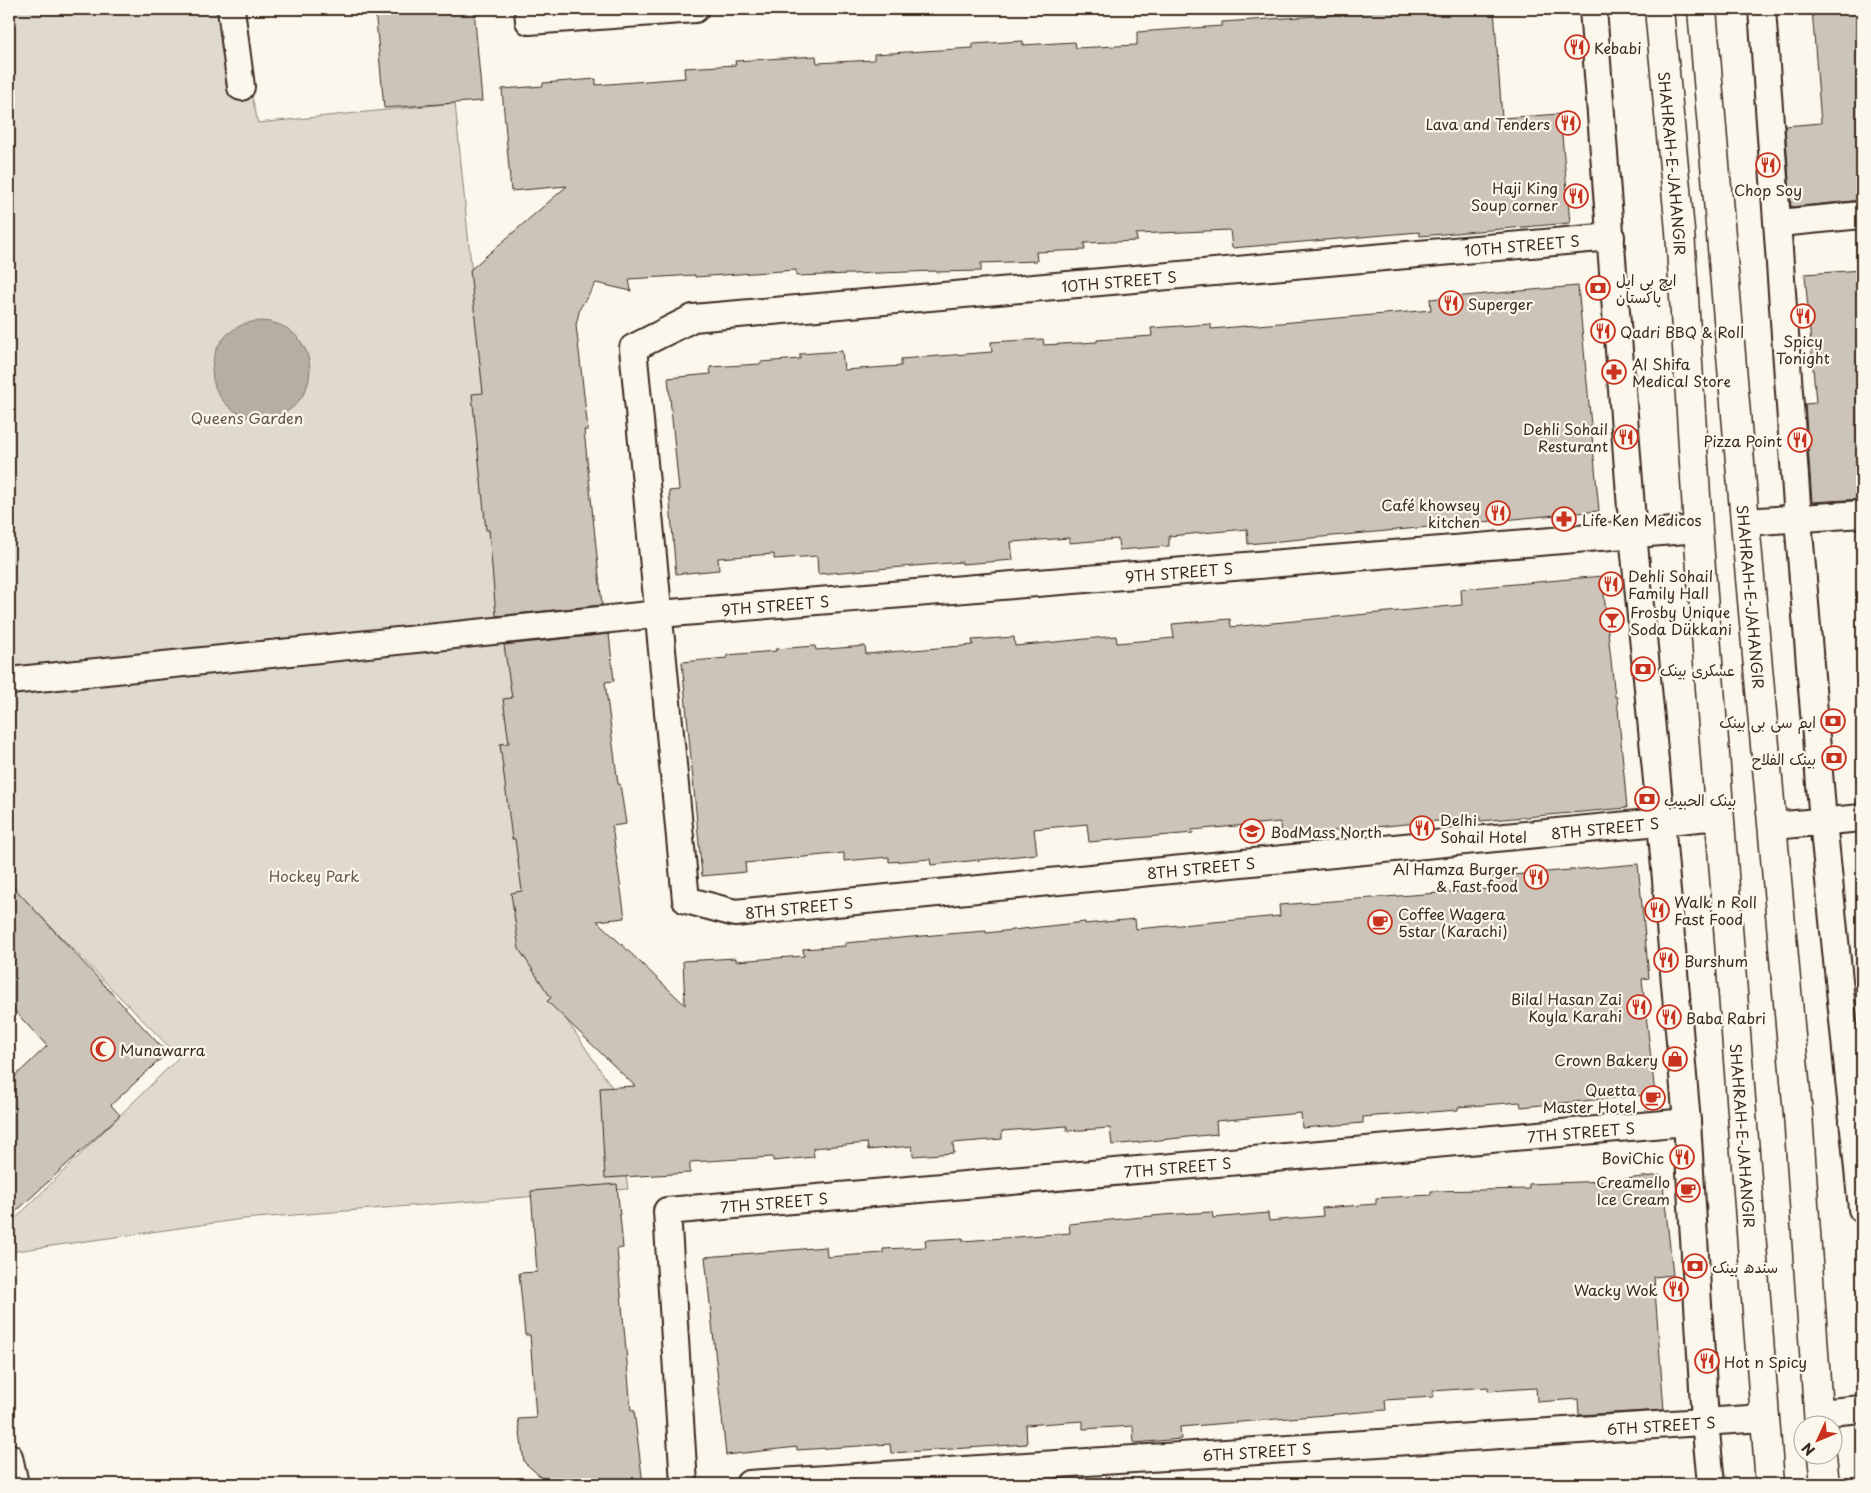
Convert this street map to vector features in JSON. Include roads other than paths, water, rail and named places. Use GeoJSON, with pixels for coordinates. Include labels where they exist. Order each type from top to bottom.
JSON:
{"type":"FeatureCollection","features":[{"type":"Feature","properties":{"kind":"main road","name":"SHAHRAH-E-JAHANGIR"},"geometry":{"type":"LineString","coordinates":[[1659,9],[1680,231],[1698,529],[1770,1484]]}},
{"type":"Feature","properties":{"kind":"main road","name":"SHAHRAH-E-JAHANGIR"},"geometry":{"type":"LineString","coordinates":[[1702,9],[1745,522],[1798,1114],[1818,1416]]}},
{"type":"Feature","properties":{"kind":"main road"},"geometry":{"type":"LineString","coordinates":[[1823,1466],[1825,1484]]}},
{"type":"Feature","properties":{"kind":"street"},"geometry":{"type":"LineString","coordinates":[[231,9],[241,87]]}},
{"type":"Feature","properties":{"kind":"street"},"geometry":{"type":"LineString","coordinates":[[528,15],[695,9]]}},
{"type":"Feature","properties":{"kind":"street"},"geometry":{"type":"LineString","coordinates":[[1593,9],[1633,534],[1661,822],[1687,1122],[1705,1421],[1711,1484]]}},
{"type":"Feature","properties":{"kind":"street"},"geometry":{"type":"LineString","coordinates":[[1762,9],[1798,519],[1823,822],[1858,1122],[1862,1209]]}},
{"type":"Feature","properties":{"kind":"street"},"geometry":{"type":"LineString","coordinates":[[1778,223],[1862,215]]}},
{"type":"Feature","properties":{"kind":"street","name":"10TH STREET S"},"geometry":{"type":"LineString","coordinates":[[660,614],[633,348],[694,318],[1611,237]]}},
{"type":"Feature","properties":{"kind":"street"},"geometry":{"type":"LineString","coordinates":[[1745,522],[1862,514]]}},
{"type":"Feature","properties":{"kind":"street","name":"9TH STREET S"},"geometry":{"type":"LineString","coordinates":[[9,681],[660,614],[1698,529]]}},
{"type":"Feature","properties":{"kind":"street","name":"8TH STREET S"},"geometry":{"type":"LineString","coordinates":[[660,614],[686,900],[736,913],[1719,816]]}},
{"type":"Feature","properties":{"kind":"street"},"geometry":{"type":"LineString","coordinates":[[1773,826],[1862,818]]}},
{"type":"Feature","properties":{"kind":"street","name":"7TH STREET S"},"geometry":{"type":"LineString","coordinates":[[684,1484],[668,1211],[1687,1122]]}},
{"type":"Feature","properties":{"kind":"street"},"geometry":{"type":"LineString","coordinates":[[1834,1416],[1862,1409]]}},
{"type":"Feature","properties":{"kind":"street","name":"6TH STREET S"},"geometry":{"type":"LineString","coordinates":[[749,1484],[1764,1418]]}},
{"type":"Feature","properties":{"kind":"street"},"geometry":{"type":"LineString","coordinates":[[9,1457],[15,1484]]}},
{"type":"Feature","properties":{"kind":"place","name":"Kebabi"},"geometry":{"type":"Point","coordinates":[1577,47]}},
{"type":"Feature","properties":{"kind":"place","name":"Lava and Tenders"},"geometry":{"type":"Point","coordinates":[1568,123]}},
{"type":"Feature","properties":{"kind":"place","name":"Chop Soy"},"geometry":{"type":"Point","coordinates":[1768,165]}},
{"type":"Feature","properties":{"kind":"place","name":"Haji King Soup corner"},"geometry":{"type":"Point","coordinates":[1576,196]}},
{"type":"Feature","properties":{"kind":"place","name":"ایچ بی ایل پاکستان"},"geometry":{"type":"Point","coordinates":[1598,288]}},
{"type":"Feature","properties":{"kind":"place","name":"Superger"},"geometry":{"type":"Point","coordinates":[1451,303]}},
{"type":"Feature","properties":{"kind":"place","name":"Spicy Tonight"},"geometry":{"type":"Point","coordinates":[1803,316]}},
{"type":"Feature","properties":{"kind":"place","name":"Qadri BBQ & Roll"},"geometry":{"type":"Point","coordinates":[1603,331]}},
{"type":"Feature","properties":{"kind":"place","name":"Al Shifa Medical Store"},"geometry":{"type":"Point","coordinates":[1614,372]}},
{"type":"Feature","properties":{"kind":"place","name":"Dehli Sohail Resturant"},"geometry":{"type":"Point","coordinates":[1626,437]}},
{"type":"Feature","properties":{"kind":"place","name":"Pizza Point"},"geometry":{"type":"Point","coordinates":[1800,440]}},
{"type":"Feature","properties":{"kind":"place","name":"Café khowsey kitchen"},"geometry":{"type":"Point","coordinates":[1498,513]}},
{"type":"Feature","properties":{"kind":"place","name":"Life Ken Medicos"},"geometry":{"type":"Point","coordinates":[1564,519]}},
{"type":"Feature","properties":{"kind":"place","name":"Dehli Sohail Family Hall"},"geometry":{"type":"Point","coordinates":[1611,584]}},
{"type":"Feature","properties":{"kind":"place","name":"Frosby Unique Soda Dükkani"},"geometry":{"type":"Point","coordinates":[1612,620]}},
{"type":"Feature","properties":{"kind":"place","name":"عسکری بینک"},"geometry":{"type":"Point","coordinates":[1643,669]}},
{"type":"Feature","properties":{"kind":"place","name":"ایم سی بی بینک"},"geometry":{"type":"Point","coordinates":[1833,721]}},
{"type":"Feature","properties":{"kind":"place","name":"بینک الفلاح"},"geometry":{"type":"Point","coordinates":[1834,758]}},
{"type":"Feature","properties":{"kind":"place","name":"بينک الحبيب"},"geometry":{"type":"Point","coordinates":[1647,799]}},
{"type":"Feature","properties":{"kind":"place","name":"Delhi Sohail Hotel"},"geometry":{"type":"Point","coordinates":[1422,828]}},
{"type":"Feature","properties":{"kind":"place","name":"BodMass North"},"geometry":{"type":"Point","coordinates":[1252,831]}},
{"type":"Feature","properties":{"kind":"place","name":"Al Hamza Burger & Fast food"},"geometry":{"type":"Point","coordinates":[1536,877]}},
{"type":"Feature","properties":{"kind":"place","name":"Walk n Roll Fast Food"},"geometry":{"type":"Point","coordinates":[1657,910]}},
{"type":"Feature","properties":{"kind":"place","name":"Coffee Wagera 5star (Karachi)"},"geometry":{"type":"Point","coordinates":[1380,922]}},
{"type":"Feature","properties":{"kind":"place","name":"Burshum"},"geometry":{"type":"Point","coordinates":[1666,960]}},
{"type":"Feature","properties":{"kind":"place","name":"Bilal Hasan Zai Koyla Karahi"},"geometry":{"type":"Point","coordinates":[1639,1007]}},
{"type":"Feature","properties":{"kind":"place","name":"Baba Rabri"},"geometry":{"type":"Point","coordinates":[1669,1017]}},
{"type":"Feature","properties":{"kind":"place","name":"Munawarra"},"geometry":{"type":"Point","coordinates":[103,1049]}},
{"type":"Feature","properties":{"kind":"place","name":"Crown Bakery"},"geometry":{"type":"Point","coordinates":[1675,1059]}},
{"type":"Feature","properties":{"kind":"place","name":"Quetta Master Hotel"},"geometry":{"type":"Point","coordinates":[1653,1098]}},
{"type":"Feature","properties":{"kind":"place","name":"BoviChic"},"geometry":{"type":"Point","coordinates":[1682,1157]}},
{"type":"Feature","properties":{"kind":"place","name":"Creamello Ice Cream"},"geometry":{"type":"Point","coordinates":[1688,1190]}},
{"type":"Feature","properties":{"kind":"place","name":"سندھ بینک"},"geometry":{"type":"Point","coordinates":[1695,1266]}},
{"type":"Feature","properties":{"kind":"place","name":"Wacky Wok"},"geometry":{"type":"Point","coordinates":[1676,1289]}},
{"type":"Feature","properties":{"kind":"place","name":"Hot n Spicy"},"geometry":{"type":"Point","coordinates":[1707,1361]}},
{"type":"Feature","properties":{"kind":"park label","name":"Queens Garden"},"geometry":{"type":"Point","coordinates":[247,417]}},
{"type":"Feature","properties":{"kind":"park label","name":"Hockey Park"},"geometry":{"type":"Point","coordinates":[314,875]}}]}
